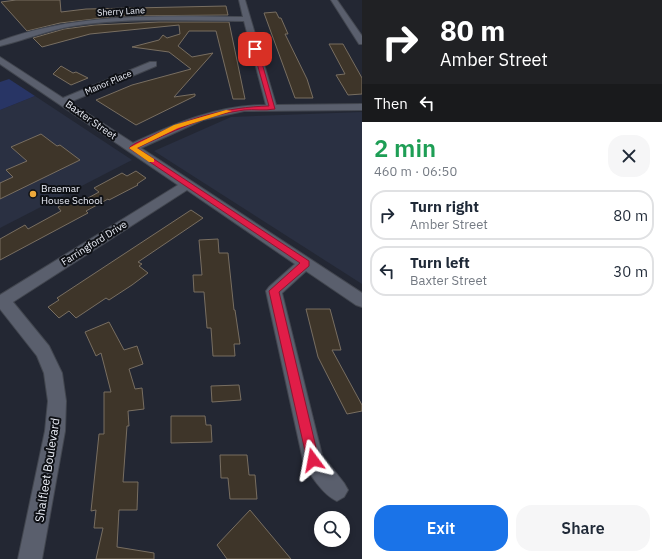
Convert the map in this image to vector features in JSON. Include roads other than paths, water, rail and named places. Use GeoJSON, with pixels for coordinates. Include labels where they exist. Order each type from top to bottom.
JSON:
{"type":"FeatureCollection","features":[{"type":"Feature","properties":{"kind":"street"},"geometry":{"type":"LineString","coordinates":[[242,0],[272,108]]}},
{"type":"Feature","properties":{"kind":"street"},"geometry":{"type":"LineString","coordinates":[[334,0],[359,33],[362,42]]}},
{"type":"Feature","properties":{"kind":"street","name":"Sherry Lane"},"geometry":{"type":"LineString","coordinates":[[0,44],[49,28],[79,23],[124,19],[247,19]]}},
{"type":"Feature","properties":{"kind":"street","name":"Baxter Street"},"geometry":{"type":"LineString","coordinates":[[0,60],[64,101],[362,301]]}},
{"type":"Feature","properties":{"kind":"street","name":"Manor Place"},"geometry":{"type":"LineString","coordinates":[[64,101],[152,64]]}},
{"type":"Feature","properties":{"kind":"street"},"geometry":{"type":"LineString","coordinates":[[132,148],[176,127],[200,118],[244,108],[362,107]]}},
{"type":"Feature","properties":{"kind":"street","name":"Farringford Drive"},"geometry":{"type":"LineString","coordinates":[[2,302],[188,184]]}},
{"type":"Feature","properties":{"kind":"street"},"geometry":{"type":"LineString","coordinates":[[306,263],[274,291],[313,460],[337,490]]}},
{"type":"Feature","properties":{"kind":"street","name":"Shalfleet Boulevard"},"geometry":{"type":"LineString","coordinates":[[2,302],[43,351],[53,373],[57,400],[55,431],[30,559]]}},
{"type":"Feature","properties":{"kind":"place","name":"Braemar House School"},"geometry":{"type":"Point","coordinates":[33,194]}}]}
